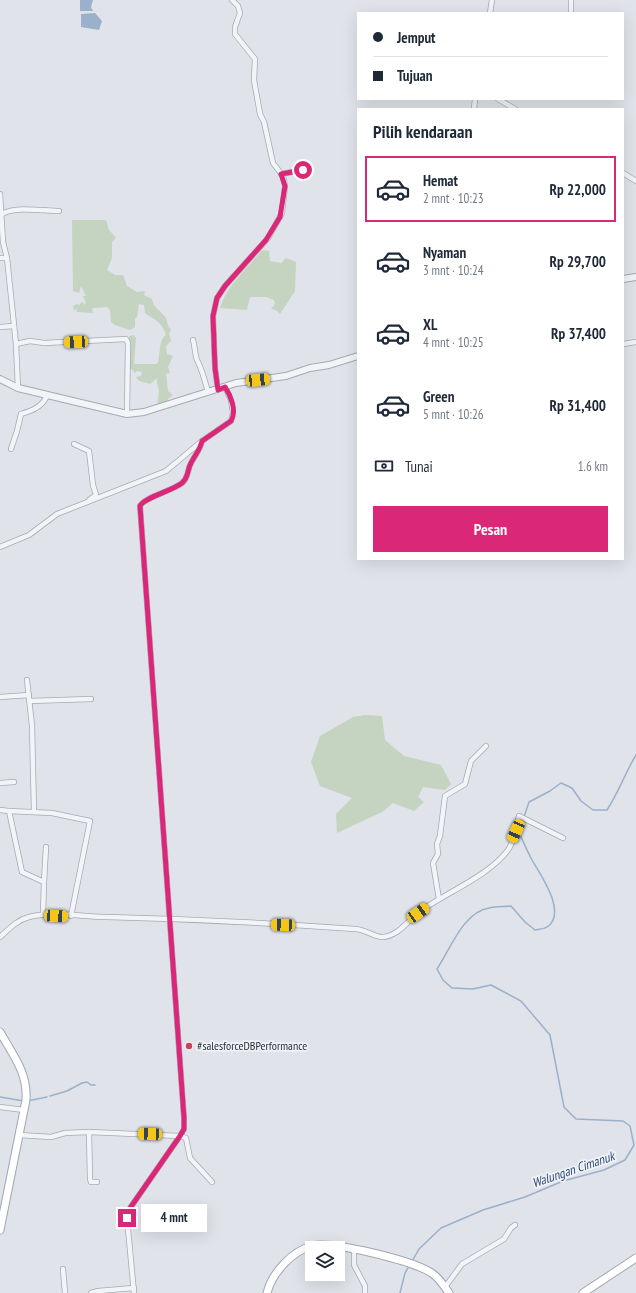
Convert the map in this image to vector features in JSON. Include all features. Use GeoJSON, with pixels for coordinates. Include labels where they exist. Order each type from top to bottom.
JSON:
{"type":"FeatureCollection","features":[{"type":"Feature","properties":{"kind":"main road"},"geometry":{"type":"LineString","coordinates":[[0,1032],[26,1079],[27,1086],[25,1105],[0,1230]]}},
{"type":"Feature","properties":{"kind":"main road"},"geometry":{"type":"LineString","coordinates":[[267,1293],[274,1276],[283,1265],[303,1249],[323,1245],[354,1250],[419,1268],[433,1274],[447,1290]]}},
{"type":"Feature","properties":{"kind":"main road"},"geometry":{"type":"LineString","coordinates":[[583,1293],[636,1258]]}},
{"type":"Feature","properties":{"kind":"street"},"geometry":{"type":"LineString","coordinates":[[218,390],[215,368],[213,316],[217,298],[225,286],[266,240],[280,217],[285,186],[281,174],[273,163],[264,122],[260,114],[254,80],[255,59],[235,34],[235,27],[240,13],[238,6],[232,0]]}},
{"type":"Feature","properties":{"kind":"street"},"geometry":{"type":"LineString","coordinates":[[490,12],[492,0]]}},
{"type":"Feature","properties":{"kind":"street"},"geometry":{"type":"LineString","coordinates":[[571,0],[571,11]]}},
{"type":"Feature","properties":{"kind":"street"},"geometry":{"type":"LineString","coordinates":[[500,100],[513,108]]}},
{"type":"Feature","properties":{"kind":"street"},"geometry":{"type":"LineString","coordinates":[[281,174],[303,170]]}},
{"type":"Feature","properties":{"kind":"street"},"geometry":{"type":"LineString","coordinates":[[624,174],[636,180]]}},
{"type":"Feature","properties":{"kind":"street"},"geometry":{"type":"LineString","coordinates":[[0,194],[3,242],[7,258],[16,344],[18,388]]}},
{"type":"Feature","properties":{"kind":"street"},"geometry":{"type":"LineString","coordinates":[[1,214],[28,209],[59,211]]}},
{"type":"Feature","properties":{"kind":"street"},"geometry":{"type":"LineString","coordinates":[[0,258],[7,258]]}},
{"type":"Feature","properties":{"kind":"street"},"geometry":{"type":"LineString","coordinates":[[624,279],[636,277]]}},
{"type":"Feature","properties":{"kind":"street"},"geometry":{"type":"LineString","coordinates":[[0,327],[14,326]]}},
{"type":"Feature","properties":{"kind":"street"},"geometry":{"type":"LineString","coordinates":[[16,344],[30,340],[44,343],[126,340],[128,343],[127,414]]}},
{"type":"Feature","properties":{"kind":"street"},"geometry":{"type":"LineString","coordinates":[[193,340],[196,347],[197,362],[201,365],[208,392]]}},
{"type":"Feature","properties":{"kind":"street"},"geometry":{"type":"LineString","coordinates":[[624,344],[636,342]]}},
{"type":"Feature","properties":{"kind":"street"},"geometry":{"type":"LineString","coordinates":[[0,379],[18,388],[47,396],[127,414],[144,412],[218,390],[236,383],[286,376],[310,368],[329,365],[357,356]]}},
{"type":"Feature","properties":{"kind":"street"},"geometry":{"type":"LineString","coordinates":[[0,547],[29,535],[57,514],[166,471],[202,441],[231,421],[233,418],[231,400],[225,387]]}},
{"type":"Feature","properties":{"kind":"street"},"geometry":{"type":"LineString","coordinates":[[11,449],[20,414],[30,411],[44,402],[47,396]]}},
{"type":"Feature","properties":{"kind":"street"},"geometry":{"type":"LineString","coordinates":[[91,1293],[98,1291],[134,1291],[127,1218],[128,1211],[184,1129],[140,506],[145,500],[170,491],[182,482],[188,475],[188,468],[201,448],[202,441]]}},
{"type":"Feature","properties":{"kind":"street"},"geometry":{"type":"LineString","coordinates":[[74,444],[89,451],[93,485],[96,494],[85,503]]}},
{"type":"Feature","properties":{"kind":"street"},"geometry":{"type":"LineString","coordinates":[[27,680],[32,731],[34,811]]}},
{"type":"Feature","properties":{"kind":"street"},"geometry":{"type":"LineString","coordinates":[[0,697],[29,695]]}},
{"type":"Feature","properties":{"kind":"street"},"geometry":{"type":"LineString","coordinates":[[30,701],[91,699]]}},
{"type":"Feature","properties":{"kind":"street"},"geometry":{"type":"LineString","coordinates":[[439,899],[433,863],[438,854],[437,844],[440,836],[445,796],[465,784],[471,761],[486,746]]}},
{"type":"Feature","properties":{"kind":"street"},"geometry":{"type":"LineString","coordinates":[[0,783],[14,782]]}},
{"type":"Feature","properties":{"kind":"street"},"geometry":{"type":"LineString","coordinates":[[0,810],[52,813],[90,821],[71,916]]}},
{"type":"Feature","properties":{"kind":"street"},"geometry":{"type":"LineString","coordinates":[[9,811],[22,872],[44,882]]}},
{"type":"Feature","properties":{"kind":"street"},"geometry":{"type":"LineString","coordinates":[[0,937],[21,920],[43,915],[170,919],[357,929],[372,933],[376,936],[384,937],[396,933],[418,913],[439,899],[473,880],[508,850],[516,831],[519,816],[563,838]]}},
{"type":"Feature","properties":{"kind":"street"},"geometry":{"type":"LineString","coordinates":[[43,915],[46,847]]}},
{"type":"Feature","properties":{"kind":"street"},"geometry":{"type":"LineString","coordinates":[[0,1108],[25,1105]]}},
{"type":"Feature","properties":{"kind":"street"},"geometry":{"type":"LineString","coordinates":[[89,1132],[90,1179],[91,1182],[97,1182]]}},
{"type":"Feature","properties":{"kind":"street"},"geometry":{"type":"LineString","coordinates":[[19,1135],[51,1137],[65,1133],[89,1132],[180,1136],[186,1138],[190,1158],[212,1182]]}},
{"type":"Feature","properties":{"kind":"street"},"geometry":{"type":"LineString","coordinates":[[447,1290],[462,1264],[504,1239],[511,1228],[515,1225]]}},
{"type":"Feature","properties":{"kind":"street"},"geometry":{"type":"LineString","coordinates":[[354,1250],[354,1265],[365,1286],[365,1293]]}},
{"type":"Feature","properties":{"kind":"street"},"geometry":{"type":"LineString","coordinates":[[63,1269],[65,1293]]}},
{"type":"Feature","properties":{"kind":"green space"},"geometry":{"type":"Polygon","coordinates":[[[72,220],[106,220],[109,230],[116,238],[112,242],[112,258],[107,270],[115,275],[123,275],[127,286],[137,292],[145,291],[144,295],[152,299],[156,307],[166,318],[168,326],[171,330],[169,333],[171,341],[166,346],[167,354],[173,356],[168,367],[170,373],[166,374],[168,391],[173,395],[168,399],[167,403],[157,407],[159,390],[157,378],[150,384],[139,381],[136,377],[141,376],[142,372],[137,371],[135,373],[132,369],[129,369],[129,336],[134,335],[136,338],[134,364],[157,364],[163,337],[166,335],[160,324],[145,313],[144,305],[139,304],[137,317],[135,319],[135,327],[130,330],[115,325],[111,322],[110,310],[107,307],[94,308],[92,309],[93,313],[77,312],[76,309],[74,311],[73,306],[77,304],[79,305],[83,301],[84,305],[86,303],[83,296],[86,296],[81,286],[79,293],[73,291],[72,220]]]}},
{"type":"Feature","properties":{"kind":"green space"},"geometry":{"type":"Polygon","coordinates":[[[262,250],[269,251],[270,261],[281,263],[286,258],[296,262],[295,291],[280,314],[276,310],[271,309],[275,304],[274,300],[266,297],[250,297],[247,310],[220,308],[232,285],[262,250]]]}},
{"type":"Feature","properties":{"kind":"green space"},"geometry":{"type":"Polygon","coordinates":[[[365,715],[382,716],[385,740],[404,756],[441,765],[451,784],[445,790],[423,787],[418,797],[424,802],[414,811],[393,803],[382,812],[337,833],[336,814],[352,798],[320,786],[311,762],[320,736],[353,717],[365,715]]]}},
{"type":"Feature","properties":{"kind":"water"},"geometry":{"type":"Polygon","coordinates":[[[80,0],[93,0],[91,7],[93,11],[80,11],[80,0]]]}},
{"type":"Feature","properties":{"kind":"water"},"geometry":{"type":"Polygon","coordinates":[[[95,13],[102,21],[99,30],[81,27],[81,14],[95,13]]]}},
{"type":"Feature","properties":{"kind":"waterway","name":"Walungan Cimanuk"},"geometry":{"type":"LineString","coordinates":[[411,1263],[419,1249],[441,1228],[483,1210],[525,1197],[563,1181],[604,1170],[625,1160],[634,1145],[630,1126],[623,1121],[576,1119],[564,1107],[550,1035],[521,1001],[491,985],[473,989],[452,988],[443,980],[437,969],[458,933],[465,924],[480,911],[492,907],[511,906],[525,922],[535,930],[543,929],[553,921],[555,913],[554,903],[546,884],[530,857],[519,832],[529,802],[550,791],[561,783],[572,788],[581,801],[593,810],[607,810],[636,755]]}},
{"type":"Feature","properties":{"kind":"waterway"},"geometry":{"type":"LineString","coordinates":[[50,1096],[67,1091],[82,1083],[87,1082],[91,1085],[95,1085]]}},
{"type":"Feature","properties":{"kind":"waterway"},"geometry":{"type":"LineString","coordinates":[[0,1097],[24,1101]]}},
{"type":"Feature","properties":{"kind":"waterway"},"geometry":{"type":"LineString","coordinates":[[27,1101],[47,1097]]}},
{"type":"Feature","properties":{"kind":"waterway","name":"Walungan Cimanuk"},"geometry":{"type":"LineString","coordinates":[[400,1293],[405,1273],[409,1266]]}},
{"type":"Feature","properties":{"kind":"place","name":"#salesforceDBPerformance"},"geometry":{"type":"Point","coordinates":[189,1046]}},
{"type":"Feature","properties":{"kind":"route"},"geometry":{"type":"LineString","coordinates":[[127,1218],[128,1211],[184,1129],[140,506],[145,500],[170,491],[182,482],[188,475],[188,468],[201,448],[202,441],[231,421],[233,418],[231,400],[228,392],[225,387],[218,390],[214,363],[213,311],[221,291],[266,240],[280,217],[283,210],[285,186],[284,179],[281,174],[303,170]]}}]}
